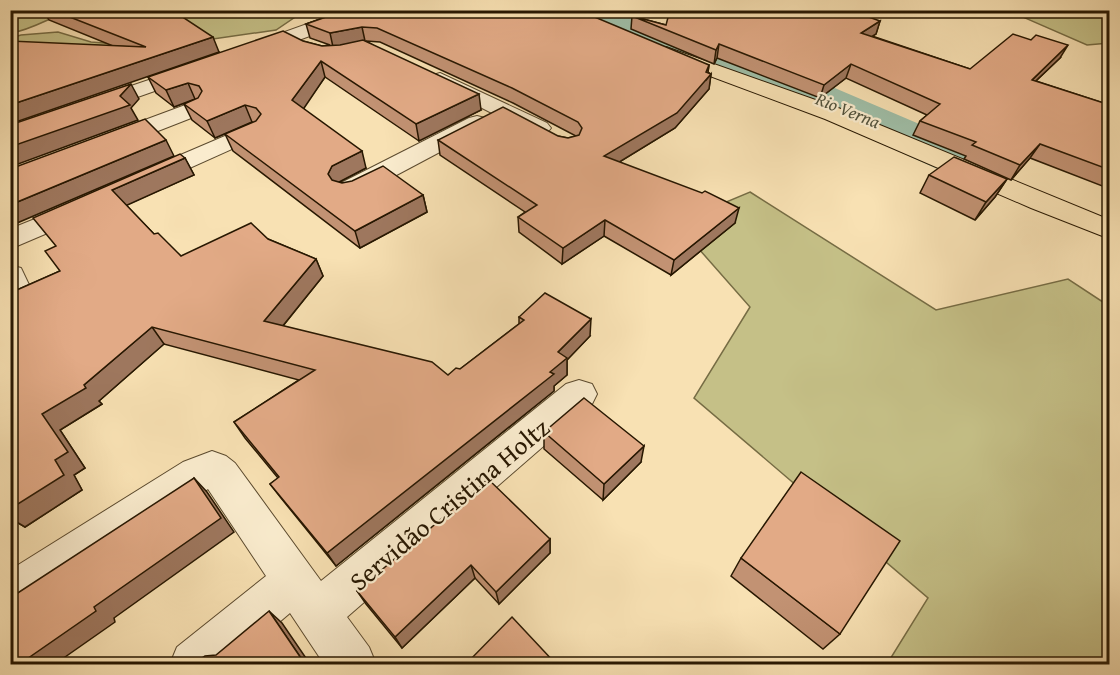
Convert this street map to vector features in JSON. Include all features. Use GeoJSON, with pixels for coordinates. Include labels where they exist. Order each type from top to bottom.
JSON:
{"type":"FeatureCollection","features":[{"type":"Feature","properties":{"kind":"main road"},"geometry":{"type":"LineString","coordinates":[[649,45],[695,66],[827,111],[1032,201],[1110,230]]}},
{"type":"Feature","properties":{"kind":"street"},"geometry":{"type":"LineString","coordinates":[[234,56],[365,10]]}},
{"type":"Feature","properties":{"kind":"street"},"geometry":{"type":"LineString","coordinates":[[290,37],[314,50]]}},
{"type":"Feature","properties":{"kind":"street"},"geometry":{"type":"LineString","coordinates":[[10,135],[212,64]]}},
{"type":"Feature","properties":{"kind":"street"},"geometry":{"type":"LineString","coordinates":[[422,73],[444,81],[559,139]]}},
{"type":"Feature","properties":{"kind":"street"},"geometry":{"type":"LineString","coordinates":[[87,150],[196,108]]}},
{"type":"Feature","properties":{"kind":"street"},"geometry":{"type":"LineString","coordinates":[[348,189],[504,110]]}},
{"type":"Feature","properties":{"kind":"street"},"geometry":{"type":"LineString","coordinates":[[10,240],[253,131]]}},
{"type":"Feature","properties":{"kind":"street"},"geometry":{"type":"LineString","coordinates":[[10,275],[16,289],[10,296]]}},
{"type":"Feature","properties":{"kind":"street","name":"Servidão Cristina Holtz"},"geometry":{"type":"LineString","coordinates":[[194,664],[306,598],[579,394]]}},
{"type":"Feature","properties":{"kind":"street"},"geometry":{"type":"LineString","coordinates":[[10,596],[197,474],[212,468],[221,475],[352,664]]}},
{"type":"Feature","properties":{"kind":"shaded area"},"geometry":{"type":"Polygon","coordinates":[[[11,11],[69,11],[33,27],[11,33],[11,11]]]}},
{"type":"Feature","properties":{"kind":"shaded area"},"geometry":{"type":"Polygon","coordinates":[[[167,11],[304,11],[276,30],[199,41],[11,82],[11,38],[58,32],[91,42],[117,44],[167,11]]]}},
{"type":"Feature","properties":{"kind":"shaded area"},"geometry":{"type":"Polygon","coordinates":[[[1009,11],[1109,11],[1109,43],[1087,45],[1009,11]]]}},
{"type":"Feature","properties":{"kind":"shaded area"},"geometry":{"type":"Polygon","coordinates":[[[750,192],[936,310],[1068,279],[1109,306],[1109,664],[887,664],[928,598],[694,398],[750,307],[676,223],[750,192]]]}},
{"type":"Feature","properties":{"kind":"building"},"geometry":{"type":"Polygon","coordinates":[[[52,10],[172,10],[213,37],[10,105],[10,41],[146,47],[52,10]]]}},
{"type":"Feature","properties":{"kind":"building"},"geometry":{"type":"Polygon","coordinates":[[[346,10],[578,10],[709,65],[706,72],[711,74],[677,113],[604,156],[702,193],[705,191],[739,208],[674,260],[605,220],[563,248],[518,217],[537,205],[438,140],[503,107],[558,136],[568,138],[579,135],[582,128],[578,122],[512,88],[377,28],[362,27],[330,33],[306,24],[346,10]]]}},
{"type":"Feature","properties":{"kind":"building"},"geometry":{"type":"Polygon","coordinates":[[[670,10],[788,10],[795,13],[800,10],[849,10],[880,21],[861,33],[970,69],[1013,34],[1031,40],[1036,35],[1068,45],[1032,80],[1110,105],[1110,170],[1040,144],[1020,165],[972,145],[976,142],[920,121],[940,104],[851,64],[824,85],[719,44],[716,50],[632,16],[666,25],[670,10]]]}},
{"type":"Feature","properties":{"kind":"building"},"geometry":{"type":"Polygon","coordinates":[[[283,31],[303,41],[322,46],[363,40],[479,94],[416,124],[321,61],[292,100],[362,151],[332,166],[328,174],[332,180],[342,183],[352,181],[383,166],[423,195],[355,231],[225,134],[256,121],[261,114],[256,108],[245,105],[207,121],[184,104],[198,98],[202,91],[199,86],[188,83],[166,90],[148,77],[283,31]]]}},
{"type":"Feature","properties":{"kind":"building"},"geometry":{"type":"Polygon","coordinates":[[[131,84],[120,96],[130,105],[10,147],[10,125],[131,84]]]}},
{"type":"Feature","properties":{"kind":"building"},"geometry":{"type":"Polygon","coordinates":[[[145,119],[166,140],[10,205],[10,169],[145,119]]]}},
{"type":"Feature","properties":{"kind":"building"},"geometry":{"type":"Polygon","coordinates":[[[180,154],[185,158],[112,190],[154,234],[158,233],[181,256],[251,223],[268,239],[316,259],[264,321],[432,362],[448,375],[456,368],[460,369],[524,320],[519,317],[545,293],[591,319],[558,352],[567,358],[550,372],[554,374],[327,553],[270,484],[279,477],[234,422],[315,370],[152,327],[84,385],[86,388],[42,414],[68,452],[55,460],[64,475],[10,509],[10,293],[60,271],[45,251],[56,246],[33,218],[180,154]]]}},
{"type":"Feature","properties":{"kind":"building"},"geometry":{"type":"Polygon","coordinates":[[[954,157],[1007,179],[986,202],[929,175],[954,157]]]}},
{"type":"Feature","properties":{"kind":"building"},"geometry":{"type":"Polygon","coordinates":[[[584,398],[644,446],[604,484],[544,432],[584,398]]]}},
{"type":"Feature","properties":{"kind":"building"},"geometry":{"type":"Polygon","coordinates":[[[801,472],[900,541],[840,634],[741,558],[801,472]]]}},
{"type":"Feature","properties":{"kind":"building"},"geometry":{"type":"Polygon","coordinates":[[[194,478],[221,518],[94,607],[96,611],[21,663],[20,659],[10,664],[10,598],[194,478]]]}},
{"type":"Feature","properties":{"kind":"building"},"geometry":{"type":"Polygon","coordinates":[[[488,479],[550,539],[496,592],[471,565],[395,637],[357,591],[488,479]]]}},
{"type":"Feature","properties":{"kind":"building"},"geometry":{"type":"Polygon","coordinates":[[[269,611],[305,664],[202,664],[199,660],[205,656],[216,655],[269,611]]]}},
{"type":"Feature","properties":{"kind":"building"},"geometry":{"type":"Polygon","coordinates":[[[512,617],[556,664],[466,664],[512,617]]]}},
{"type":"Feature","properties":{"kind":"waterway","name":"Rio Verna"},"geometry":{"type":"LineString","coordinates":[[581,10],[759,79],[814,96],[953,157]]}}]}
